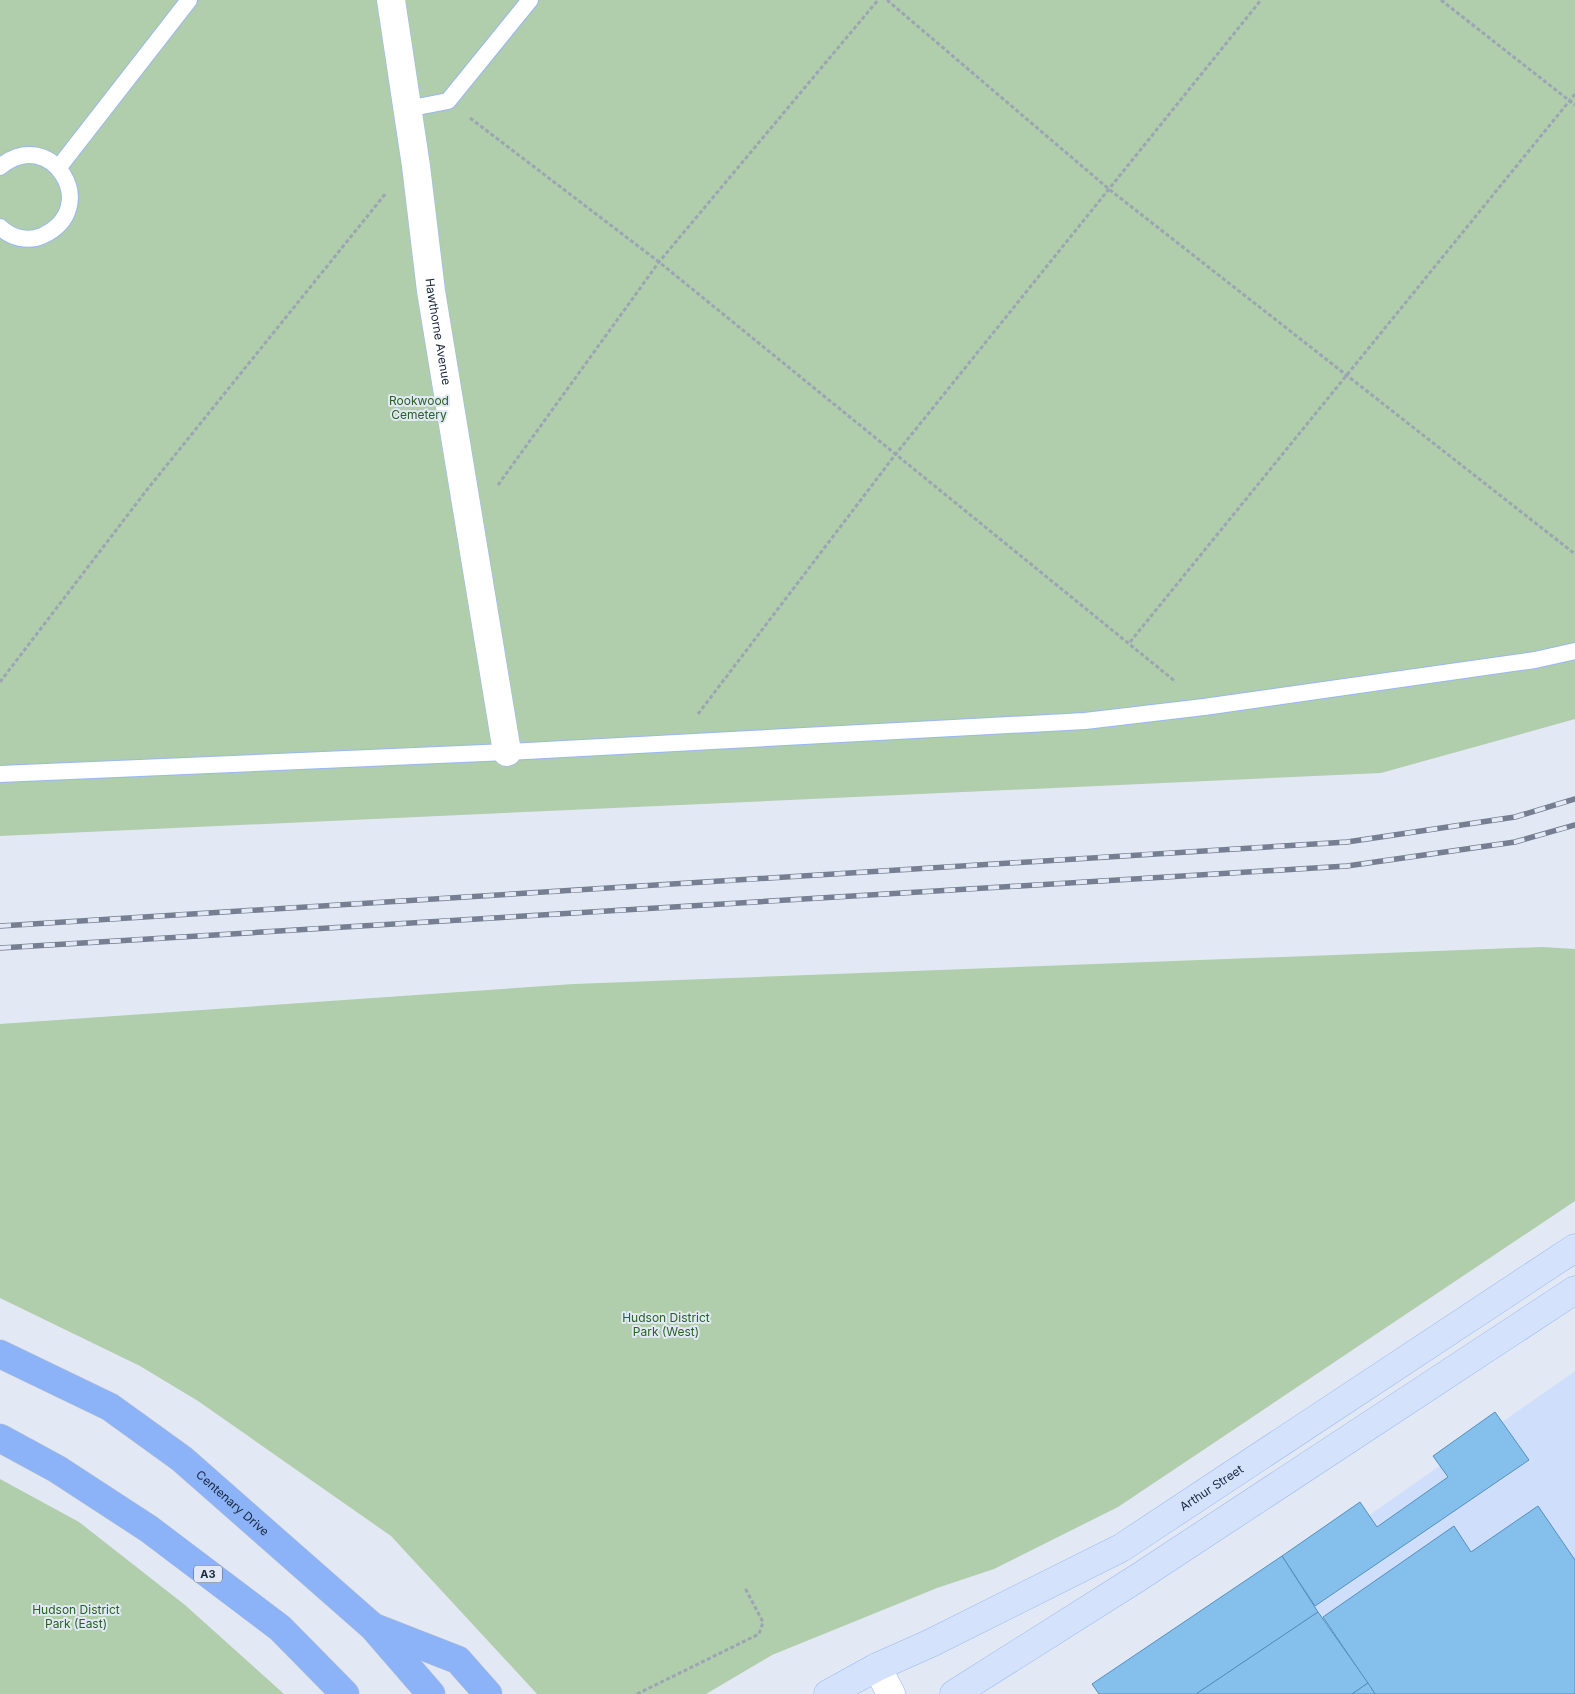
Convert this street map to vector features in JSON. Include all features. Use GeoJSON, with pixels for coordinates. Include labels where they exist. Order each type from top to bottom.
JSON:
{"type":"FeatureCollection","features":[{"type":"Feature","properties":{"kind":"highway","name":"Centenary Drive"},"geometry":{"type":"LineString","coordinates":[[0,1354],[110,1407],[182,1459],[373,1627],[431,1694]]}},
{"type":"Feature","properties":{"kind":"highway","name":"A3"},"geometry":{"type":"LineString","coordinates":[[0,1438],[57,1469],[149,1530],[280,1628],[345,1694]]}},
{"type":"Feature","properties":{"kind":"highway"},"geometry":{"type":"LineString","coordinates":[[373,1627],[458,1660],[488,1694]]}},
{"type":"Feature","properties":{"kind":"main road","name":"Arthur Street"},"geometry":{"type":"LineString","coordinates":[[828,1694],[877,1667],[931,1643],[1121,1548],[1575,1248]]}},
{"type":"Feature","properties":{"kind":"main road"},"geometry":{"type":"LineString","coordinates":[[954,1694],[1136,1579],[1575,1290]]}},
{"type":"Feature","properties":{"kind":"street","name":"Hawthorne Avenue"},"geometry":{"type":"LineString","coordinates":[[391,0],[431,291],[507,752]]}},
{"type":"Feature","properties":{"kind":"street"},"geometry":{"type":"LineString","coordinates":[[877,1667],[891,1694]]}},
{"type":"Feature","properties":{"kind":"lane"},"geometry":{"type":"LineString","coordinates":[[58,167],[189,0]]}},
{"type":"Feature","properties":{"kind":"lane"},"geometry":{"type":"LineString","coordinates":[[407,109],[448,100],[530,0]]}},
{"type":"Feature","properties":{"kind":"lane"},"geometry":{"type":"LineString","coordinates":[[0,167],[8,160],[32,154],[46,158],[58,167],[68,182],[71,196],[68,211],[62,223],[51,232],[38,238],[26,239],[12,236],[0,227]]}},
{"type":"Feature","properties":{"kind":"lane"},"geometry":{"type":"LineString","coordinates":[[0,774],[507,752],[1085,721],[1204,707],[1534,660],[1575,651]]}},
{"type":"Feature","properties":{"kind":"path"},"geometry":{"type":"LineString","coordinates":[[470,524],[660,262],[878,0]]}},
{"type":"Feature","properties":{"kind":"path"},"geometry":{"type":"LineString","coordinates":[[887,0],[1110,190],[1345,376],[1575,554]]}},
{"type":"Feature","properties":{"kind":"path"},"geometry":{"type":"LineString","coordinates":[[677,743],[895,454],[1110,190],[1261,0]]}},
{"type":"Feature","properties":{"kind":"path"},"geometry":{"type":"LineString","coordinates":[[1441,0],[1575,105]]}},
{"type":"Feature","properties":{"kind":"path"},"geometry":{"type":"LineString","coordinates":[[1130,642],[1575,94]]}},
{"type":"Feature","properties":{"kind":"path"},"geometry":{"type":"LineString","coordinates":[[448,100],[660,262],[895,454],[1130,642],[1204,707]]}},
{"type":"Feature","properties":{"kind":"path"},"geometry":{"type":"LineString","coordinates":[[0,682],[146,491],[414,158]]}},
{"type":"Feature","properties":{"kind":"path"},"geometry":{"type":"LineString","coordinates":[[637,1694],[759,1634],[763,1622],[745,1588]]}},
{"type":"Feature","properties":{"kind":"shaded area"},"geometry":{"type":"Polygon","coordinates":[[[1575,1371],[1575,1694],[1114,1694],[1575,1371]]]}},
{"type":"Feature","properties":{"kind":"green space","name":"Rookwood Cemetery"},"geometry":{"type":"Polygon","coordinates":[[[0,0],[1575,0],[1575,719],[1381,773],[0,836],[0,0]]]}},
{"type":"Feature","properties":{"kind":"green space","name":"Hudson District Park (West)"},"geometry":{"type":"Polygon","coordinates":[[[1542,947],[1575,949],[1575,1201],[1118,1507],[994,1569],[937,1588],[772,1655],[706,1694],[537,1694],[391,1536],[198,1401],[140,1366],[0,1298],[0,1024],[574,984],[1542,947]]]}},
{"type":"Feature","properties":{"kind":"green space","name":"Hudson District Park (East)"},"geometry":{"type":"Polygon","coordinates":[[[0,1479],[79,1522],[185,1605],[284,1694],[0,1694],[0,1479]]]}},
{"type":"Feature","properties":{"kind":"building"},"geometry":{"type":"Polygon","coordinates":[[[1495,1412],[1529,1460],[1315,1606],[1282,1556],[1360,1502],[1377,1527],[1448,1477],[1433,1456],[1495,1412]]]}},
{"type":"Feature","properties":{"kind":"building"},"geometry":{"type":"Polygon","coordinates":[[[1538,1506],[1575,1560],[1575,1694],[1375,1694],[1323,1617],[1454,1526],[1471,1552],[1538,1506]]]}},
{"type":"Feature","properties":{"kind":"building"},"geometry":{"type":"Polygon","coordinates":[[[1282,1556],[1318,1612],[1196,1694],[1099,1694],[1092,1684],[1282,1556]]]}},
{"type":"Feature","properties":{"kind":"building"},"geometry":{"type":"Polygon","coordinates":[[[1318,1612],[1368,1683],[1352,1694],[1196,1694],[1318,1612]]]}},
{"type":"Feature","properties":{"kind":"building"},"geometry":{"type":"Polygon","coordinates":[[[1368,1683],[1375,1694],[1352,1694],[1368,1683]]]}},
{"type":"Feature","properties":{"kind":"railway"},"geometry":{"type":"LineString","coordinates":[[0,926],[1347,842],[1515,817],[1575,799]]}},
{"type":"Feature","properties":{"kind":"railway"},"geometry":{"type":"LineString","coordinates":[[0,948],[1347,866],[1515,842],[1575,825]]}}]}
